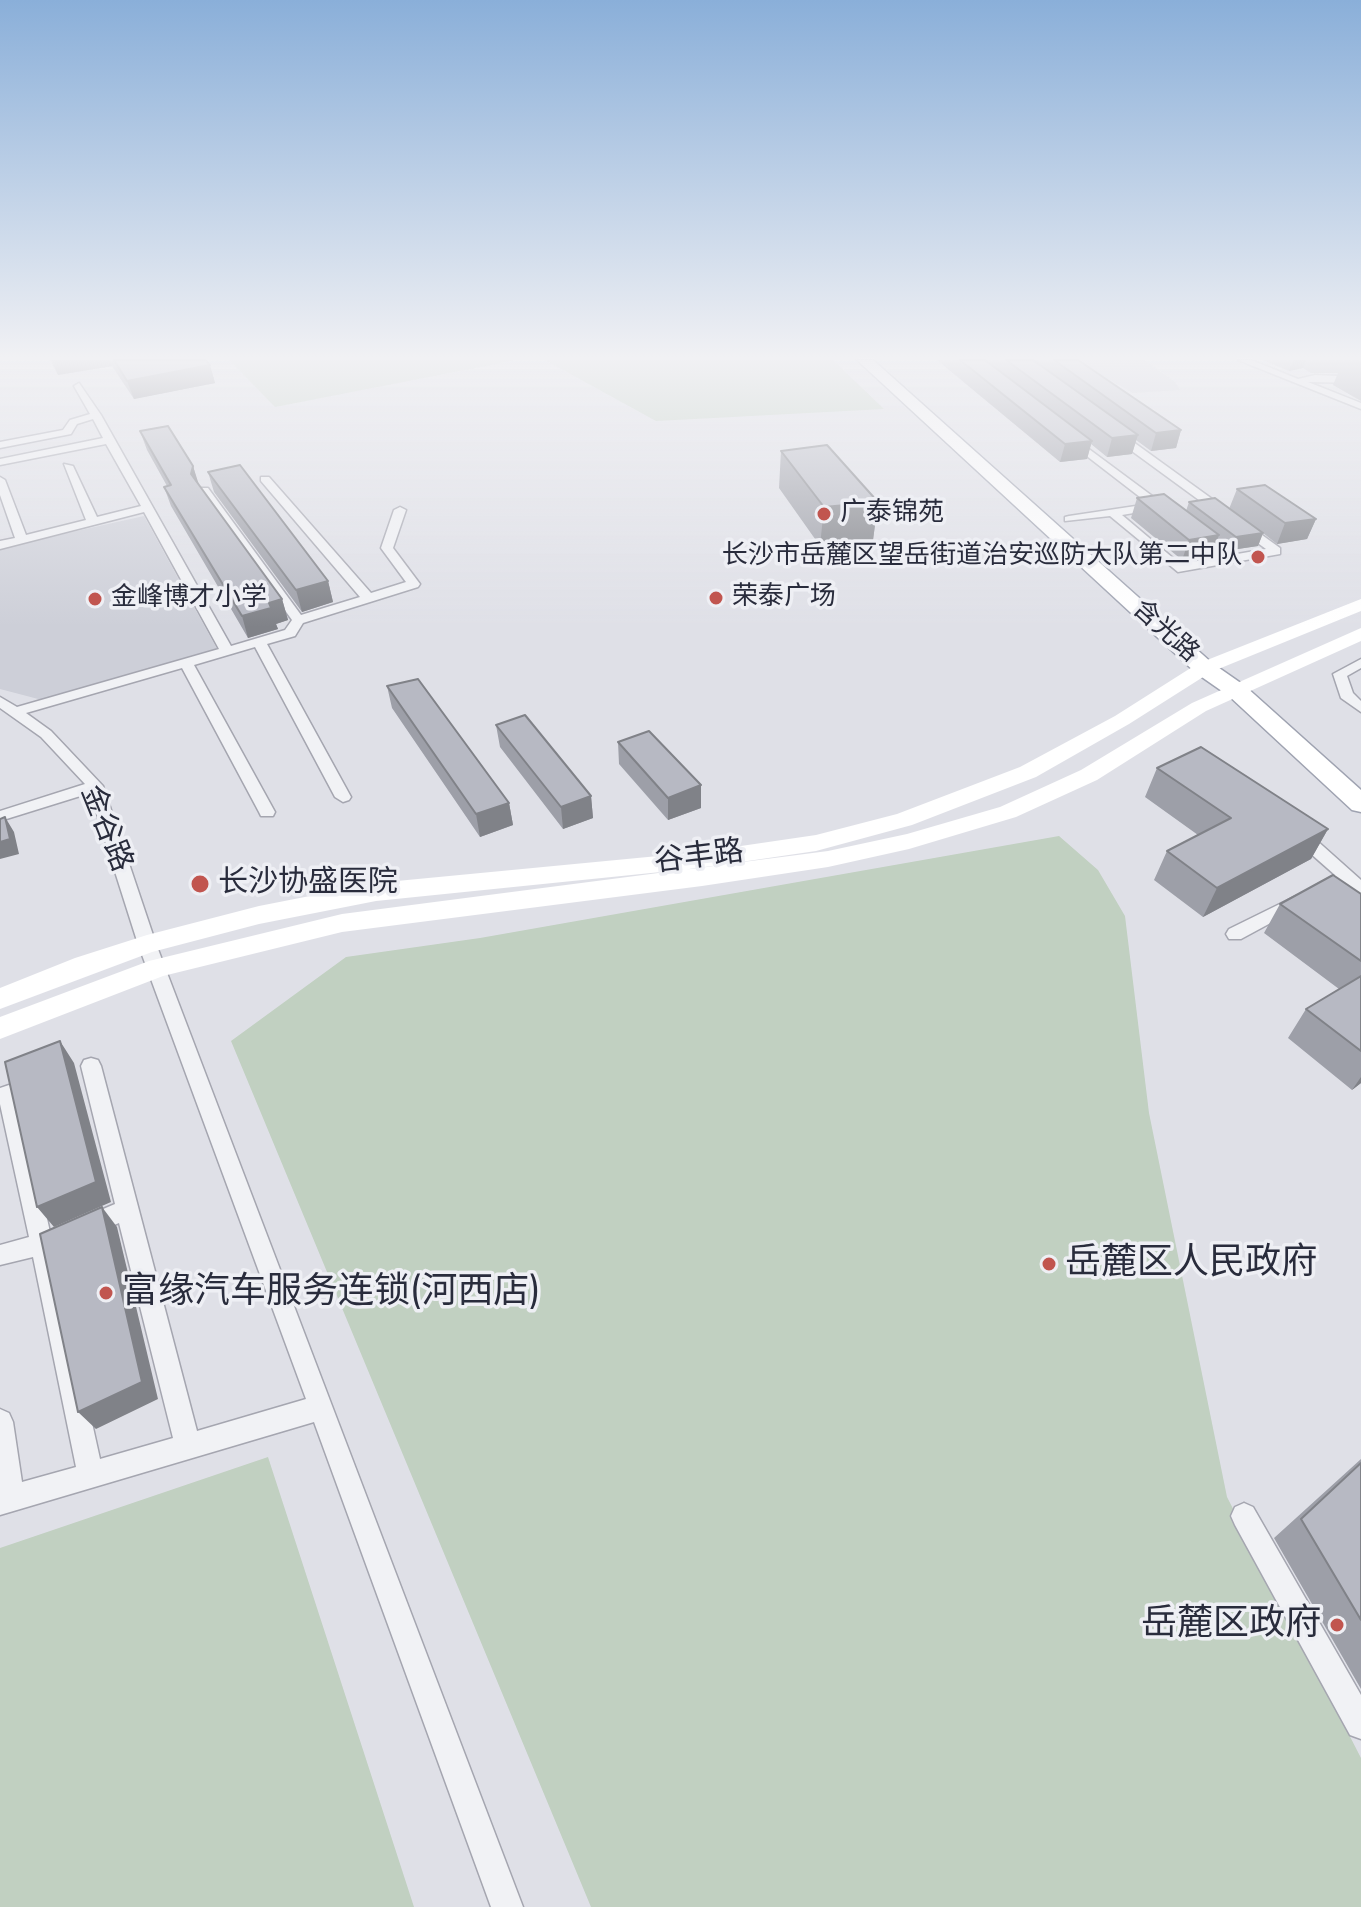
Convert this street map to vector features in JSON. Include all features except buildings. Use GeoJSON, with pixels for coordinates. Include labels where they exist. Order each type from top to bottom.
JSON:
{"type":"FeatureCollection","features":[{"type":"Feature","properties":{"kind":"main road","name":"含光路"},"geometry":{"type":"LineString","coordinates":[[966,449],[1213,665],[1361,780]]}},
{"type":"Feature","properties":{"kind":"main road","name":"含光路"},"geometry":{"type":"LineString","coordinates":[[988,449],[1069,519],[1213,665]]}},
{"type":"Feature","properties":{"kind":"main road","name":"含光路"},"geometry":{"type":"LineString","coordinates":[[1244,687],[1361,804]]}},
{"type":"Feature","properties":{"kind":"street"},"geometry":{"type":"LineString","coordinates":[[0,462],[65,449]]}},
{"type":"Feature","properties":{"kind":"street"},"geometry":{"type":"LineString","coordinates":[[115,449],[227,651]]}},
{"type":"Feature","properties":{"kind":"street"},"geometry":{"type":"LineString","coordinates":[[1084,449],[1169,514]]}},
{"type":"Feature","properties":{"kind":"street"},"geometry":{"type":"LineString","coordinates":[[1112,512],[1178,568],[1276,551],[1136,449]]}},
{"type":"Feature","properties":{"kind":"street"},"geometry":{"type":"LineString","coordinates":[[68,466],[93,522]]}},
{"type":"Feature","properties":{"kind":"street"},"geometry":{"type":"LineString","coordinates":[[265,479],[368,598]]}},
{"type":"Feature","properties":{"kind":"street"},"geometry":{"type":"LineString","coordinates":[[0,480],[22,540]]}},
{"type":"Feature","properties":{"kind":"street"},"geometry":{"type":"LineString","coordinates":[[204,490],[298,620]]}},
{"type":"Feature","properties":{"kind":"street"},"geometry":{"type":"LineString","coordinates":[[1069,519],[1157,505]]}},
{"type":"Feature","properties":{"kind":"street"},"geometry":{"type":"LineString","coordinates":[[0,545],[147,508]]}},
{"type":"Feature","properties":{"kind":"street"},"geometry":{"type":"LineString","coordinates":[[15,712],[290,633],[298,620],[414,584],[387,548],[400,510]]}},
{"type":"Feature","properties":{"kind":"street"},"geometry":{"type":"LineString","coordinates":[[1216,549],[1228,558]]}},
{"type":"Feature","properties":{"kind":"street","name":"谷丰路"},"geometry":{"type":"LineString","coordinates":[[0,999],[84,965],[147,944],[259,915],[376,892],[700,860],[831,839],[904,820],[1028,772],[1213,665],[1361,604]]}},
{"type":"Feature","properties":{"kind":"street","name":"谷丰路"},"geometry":{"type":"LineString","coordinates":[[0,1028],[158,968],[342,923],[702,878],[828,859],[909,841],[1008,812],[1089,775],[1199,707],[1361,634]]}},
{"type":"Feature","properties":{"kind":"street"},"geometry":{"type":"LineString","coordinates":[[259,642],[343,797]]}},
{"type":"Feature","properties":{"kind":"street"},"geometry":{"type":"LineString","coordinates":[[186,663],[267,812]]}},
{"type":"Feature","properties":{"kind":"street"},"geometry":{"type":"LineString","coordinates":[[1361,663],[1340,674],[1346,695],[1361,708]]}},
{"type":"Feature","properties":{"kind":"street","name":"金谷路"},"geometry":{"type":"LineString","coordinates":[[0,701],[46,734],[95,786],[147,944],[507,1907]]}},
{"type":"Feature","properties":{"kind":"street"},"geometry":{"type":"LineString","coordinates":[[0,816],[95,786]]}},
{"type":"Feature","properties":{"kind":"street"},"geometry":{"type":"LineString","coordinates":[[1282,820],[1361,891]]}},
{"type":"Feature","properties":{"kind":"street"},"geometry":{"type":"LineString","coordinates":[[1235,934],[1347,876]]}},
{"type":"Feature","properties":{"kind":"street"},"geometry":{"type":"LineString","coordinates":[[91,1066],[188,1446]]}},
{"type":"Feature","properties":{"kind":"street"},"geometry":{"type":"LineString","coordinates":[[0,1096],[9,1093],[91,1476]]}},
{"type":"Feature","properties":{"kind":"street"},"geometry":{"type":"LineString","coordinates":[[0,1255],[41,1247],[127,1209]]}},
{"type":"Feature","properties":{"kind":"street"},"geometry":{"type":"LineString","coordinates":[[0,1422],[6,1501],[322,1407]]}},
{"type":"Feature","properties":{"kind":"street"},"geometry":{"type":"LineString","coordinates":[[1244,1516],[1361,1724]]}},
{"type":"Feature","properties":{"kind":"shaded area","name":"金峰博才小学"},"geometry":{"type":"Polygon","coordinates":[[[144,516],[217,649],[42,700],[0,689],[0,548],[144,516]]]}},
{"type":"Feature","properties":{"kind":"green space"},"geometry":{"type":"Polygon","coordinates":[[[1059,836],[1098,870],[1125,916],[1149,1113],[1227,1497],[1361,1758],[1361,1907],[591,1907],[231,1041],[346,957],[480,938],[1059,836]]]}},
{"type":"Feature","properties":{"kind":"green space"},"geometry":{"type":"Polygon","coordinates":[[[268,1457],[414,1907],[0,1907],[0,1548],[268,1457]]]}},
{"type":"Feature","properties":{"kind":"place","name":"广泰锦苑"},"geometry":{"type":"Point","coordinates":[824,514]}},
{"type":"Feature","properties":{"kind":"place","name":"长沙市岳麓区望岳街道治安巡防大队第二中队"},"geometry":{"type":"Point","coordinates":[1258,557]}},
{"type":"Feature","properties":{"kind":"place","name":"荣泰广场"},"geometry":{"type":"Point","coordinates":[716,598]}},
{"type":"Feature","properties":{"kind":"place","name":"金峰博才小学"},"geometry":{"type":"Point","coordinates":[95,599]}},
{"type":"Feature","properties":{"kind":"place","name":"长沙协盛医院"},"geometry":{"type":"Point","coordinates":[200,884]}},
{"type":"Feature","properties":{"kind":"place","name":"岳麓区人民政府"},"geometry":{"type":"Point","coordinates":[1049,1264]}},
{"type":"Feature","properties":{"kind":"place","name":"富缘汽车服务连锁(河西店)"},"geometry":{"type":"Point","coordinates":[106,1293]}},
{"type":"Feature","properties":{"kind":"place","name":"岳麓区政府"},"geometry":{"type":"Point","coordinates":[1337,1625]}}]}
